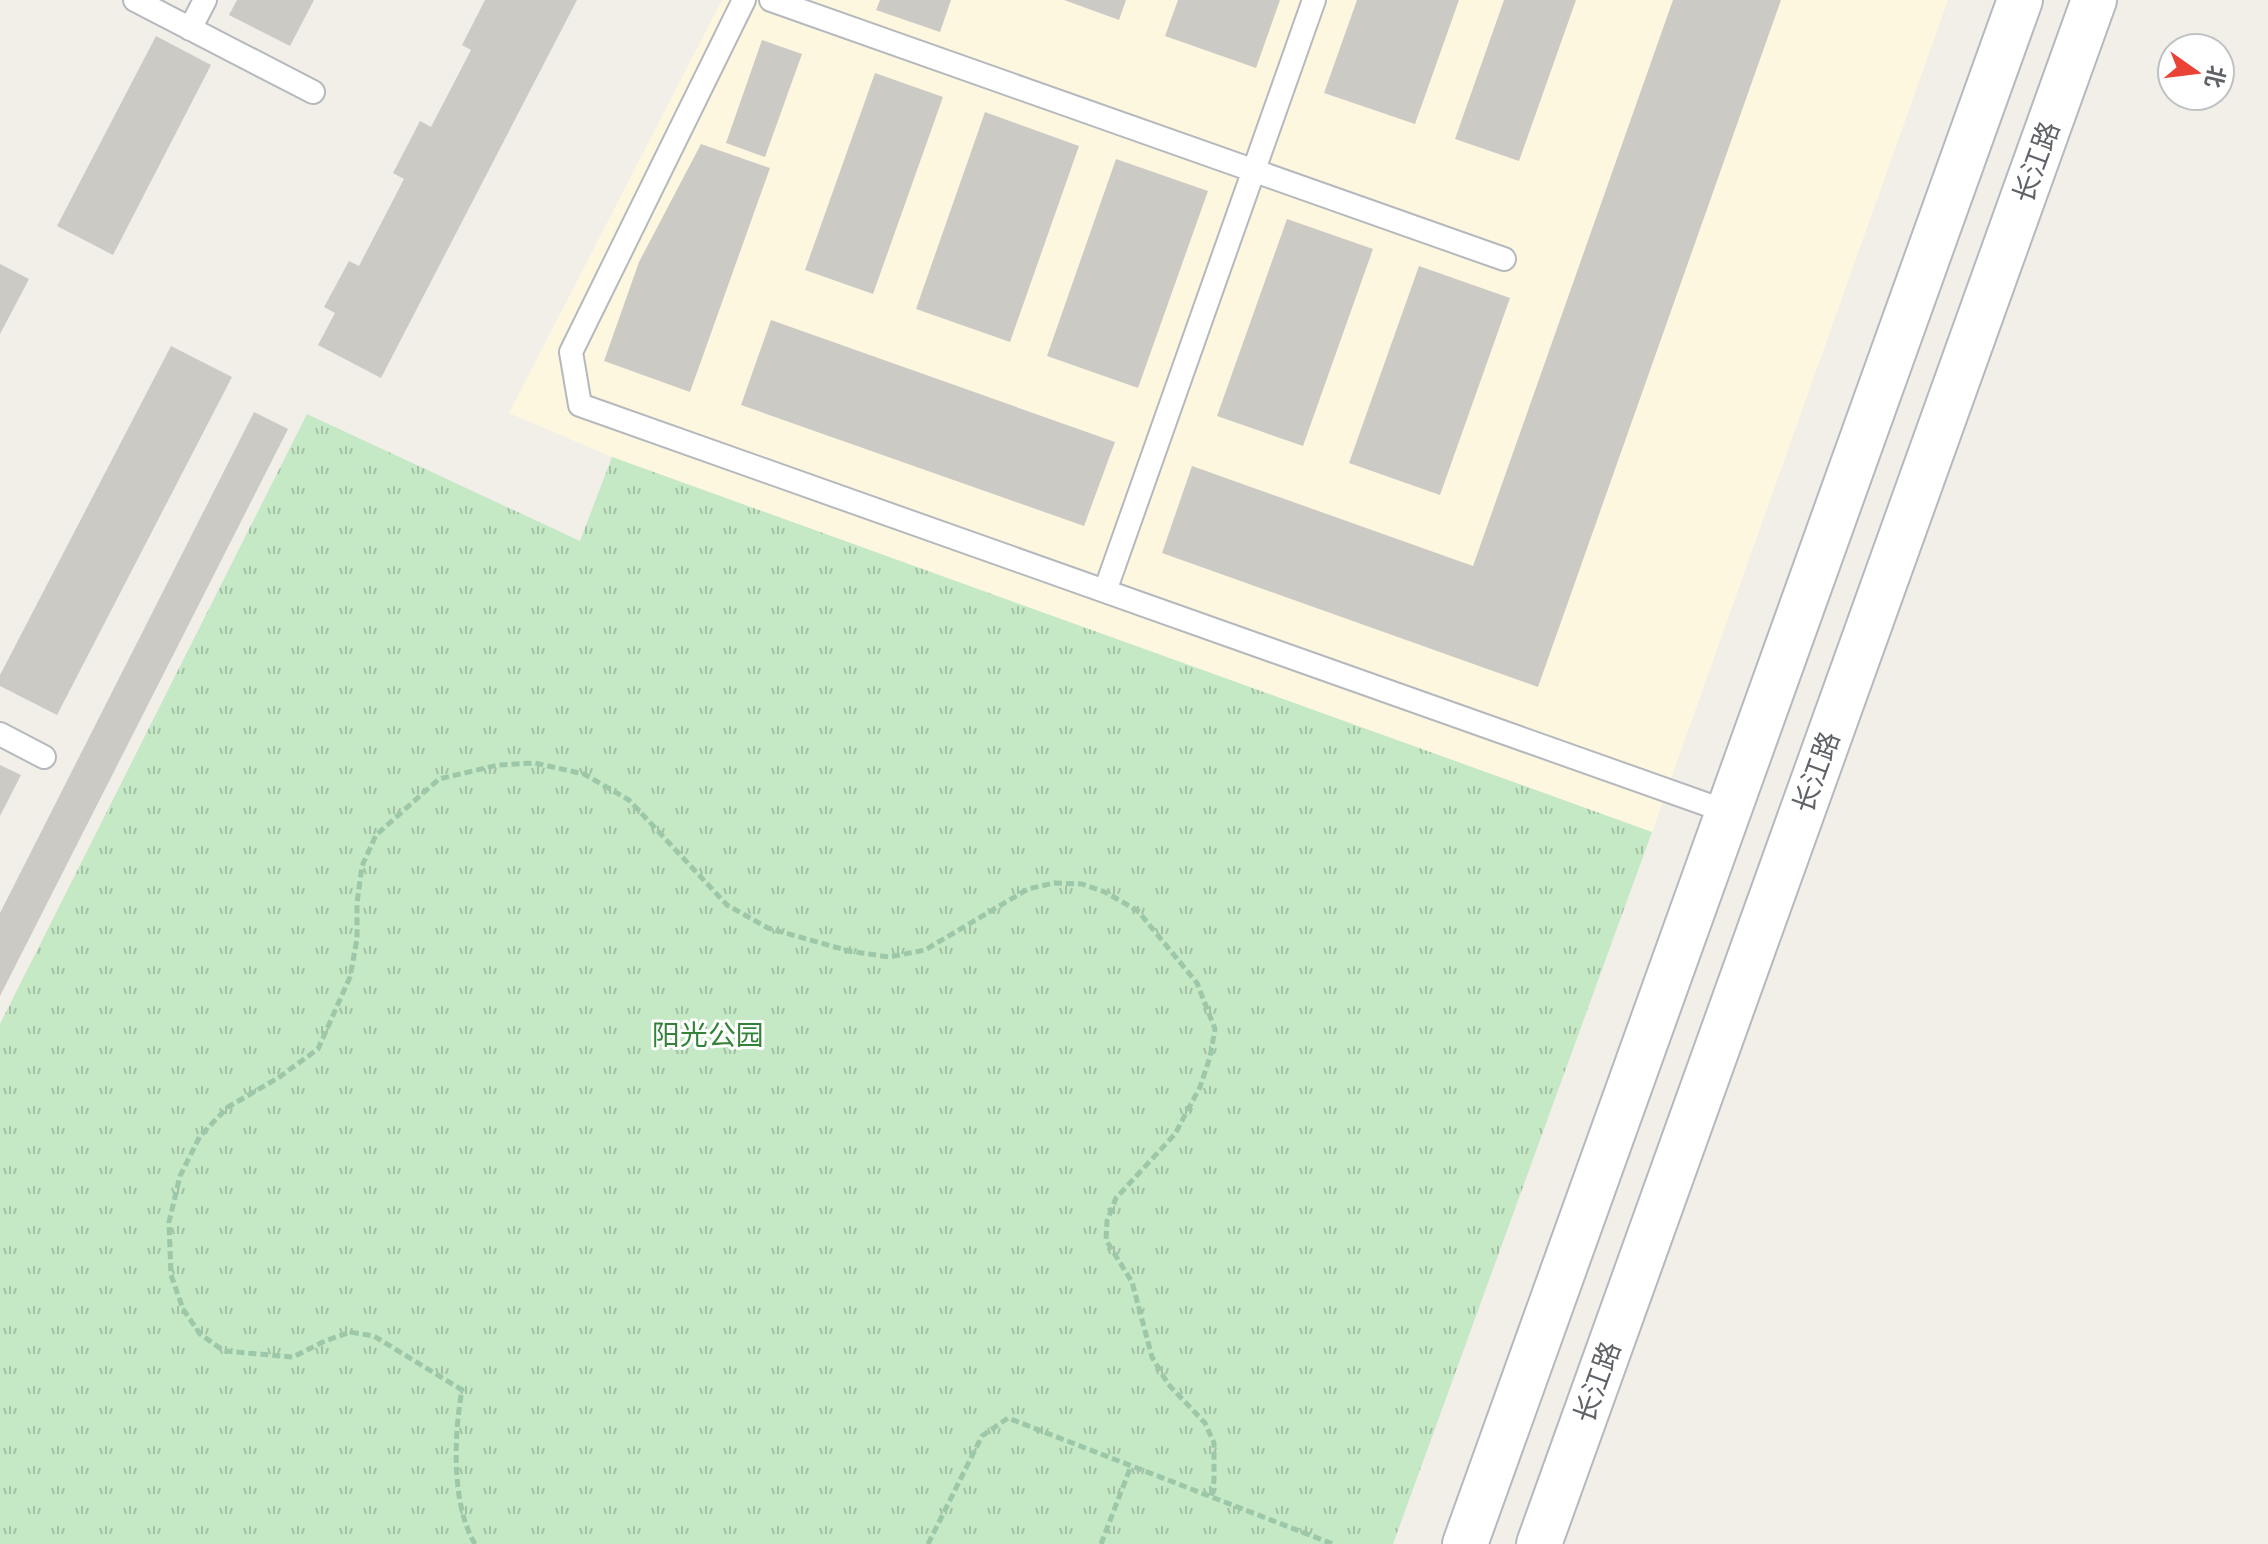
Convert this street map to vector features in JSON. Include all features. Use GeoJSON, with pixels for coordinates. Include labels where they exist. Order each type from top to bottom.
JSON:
{"type":"FeatureCollection","features":[{"type":"Feature","properties":{"kind":"street"},"geometry":{"type":"LineString","coordinates":[[1465,1544],[2020,0]]}},
{"type":"Feature","properties":{"kind":"street","name":"长江路"},"geometry":{"type":"LineString","coordinates":[[1539,1544],[2094,0]]}},
{"type":"Feature","properties":{"kind":"lane"},"geometry":{"type":"LineString","coordinates":[[135,0],[313,92]]}},
{"type":"Feature","properties":{"kind":"lane"},"geometry":{"type":"LineString","coordinates":[[190,29],[205,0]]}},
{"type":"Feature","properties":{"kind":"lane"},"geometry":{"type":"LineString","coordinates":[[744,0],[571,352],[580,405],[1728,812]]}},
{"type":"Feature","properties":{"kind":"lane"},"geometry":{"type":"LineString","coordinates":[[771,0],[1504,259]]}},
{"type":"Feature","properties":{"kind":"lane"},"geometry":{"type":"LineString","coordinates":[[1105,591],[1314,0]]}},
{"type":"Feature","properties":{"kind":"lane"},"geometry":{"type":"LineString","coordinates":[[0,734],[44,757]]}},
{"type":"Feature","properties":{"kind":"path"},"geometry":{"type":"LineString","coordinates":[[475,1544],[460,1501],[457,1417],[462,1390],[374,1336],[350,1332],[293,1357],[224,1351],[200,1334],[183,1309],[171,1275],[169,1222],[180,1176],[200,1136],[228,1107],[278,1078],[318,1049],[350,977],[357,939],[357,903],[362,866],[376,835],[439,779],[535,763],[584,774],[629,800],[727,905],[768,928],[849,951],[889,957],[925,950],[1028,889],[1054,883],[1082,884],[1094,888],[1138,911],[1197,983],[1215,1029],[1200,1087],[1175,1134],[1116,1198],[1107,1221],[1106,1240],[1132,1282],[1152,1357],[1168,1384],[1205,1423],[1214,1443],[1211,1497]]}},
{"type":"Feature","properties":{"kind":"path"},"geometry":{"type":"LineString","coordinates":[[928,1544],[982,1436],[1008,1418],[1333,1544]]}},
{"type":"Feature","properties":{"kind":"path"},"geometry":{"type":"LineString","coordinates":[[1110,1544],[1102,1542],[1131,1466]]}},
{"type":"Feature","properties":{"kind":"shaded area"},"geometry":{"type":"Polygon","coordinates":[[[722,0],[1948,0],[1652,832],[612,457],[509,413],[722,0]]]}},
{"type":"Feature","properties":{"kind":"green space","name":"阳光公园"},"geometry":{"type":"Polygon","coordinates":[[[307,414],[580,541],[612,457],[1652,832],[1393,1544],[0,1544],[0,1024],[307,414]]]}},
{"type":"Feature","properties":{"kind":"building"},"geometry":{"type":"Polygon","coordinates":[[[237,0],[314,0],[290,46],[229,15],[237,0]]]}},
{"type":"Feature","properties":{"kind":"building"},"geometry":{"type":"Polygon","coordinates":[[[485,0],[577,0],[381,378],[318,345],[335,313],[324,307],[349,261],[359,266],[404,179],[393,173],[420,121],[431,127],[471,50],[462,45],[485,0]]]}},
{"type":"Feature","properties":{"kind":"building"},"geometry":{"type":"Polygon","coordinates":[[[880,0],[951,0],[940,32],[876,10],[880,0]]]}},
{"type":"Feature","properties":{"kind":"building"},"geometry":{"type":"Polygon","coordinates":[[[1064,0],[1126,0],[1119,20],[1064,0]]]}},
{"type":"Feature","properties":{"kind":"building"},"geometry":{"type":"Polygon","coordinates":[[[1178,0],[1280,0],[1256,68],[1165,36],[1178,0]]]}},
{"type":"Feature","properties":{"kind":"building"},"geometry":{"type":"Polygon","coordinates":[[[1357,0],[1459,0],[1415,124],[1324,93],[1357,0]]]}},
{"type":"Feature","properties":{"kind":"building"},"geometry":{"type":"Polygon","coordinates":[[[1504,0],[1576,0],[1519,161],[1455,139],[1504,0]]]}},
{"type":"Feature","properties":{"kind":"building"},"geometry":{"type":"Polygon","coordinates":[[[1673,0],[1781,0],[1538,687],[1162,553],[1192,466],[1473,566],[1673,0]]]}},
{"type":"Feature","properties":{"kind":"building"},"geometry":{"type":"Polygon","coordinates":[[[156,36],[211,65],[113,255],[57,226],[156,36]]]}},
{"type":"Feature","properties":{"kind":"building"},"geometry":{"type":"Polygon","coordinates":[[[762,40],[802,54],[765,157],[726,143],[762,40]]]}},
{"type":"Feature","properties":{"kind":"building"},"geometry":{"type":"Polygon","coordinates":[[[875,73],[943,97],[873,294],[805,270],[875,73]]]}},
{"type":"Feature","properties":{"kind":"building"},"geometry":{"type":"Polygon","coordinates":[[[985,112],[1079,146],[1010,342],[916,309],[985,112]]]}},
{"type":"Feature","properties":{"kind":"building"},"geometry":{"type":"Polygon","coordinates":[[[701,144],[770,168],[690,392],[604,361],[639,262],[701,144]]]}},
{"type":"Feature","properties":{"kind":"building"},"geometry":{"type":"Polygon","coordinates":[[[1116,159],[1208,191],[1138,388],[1047,356],[1116,159]]]}},
{"type":"Feature","properties":{"kind":"building"},"geometry":{"type":"Polygon","coordinates":[[[1287,219],[1373,249],[1303,446],[1217,416],[1287,219]]]}},
{"type":"Feature","properties":{"kind":"building"},"geometry":{"type":"Polygon","coordinates":[[[0,264],[29,279],[0,334],[0,264]]]}},
{"type":"Feature","properties":{"kind":"building"},"geometry":{"type":"Polygon","coordinates":[[[1419,266],[1510,298],[1440,495],[1349,463],[1419,266]]]}},
{"type":"Feature","properties":{"kind":"building"},"geometry":{"type":"Polygon","coordinates":[[[771,320],[1115,442],[1084,526],[741,405],[771,320]]]}},
{"type":"Feature","properties":{"kind":"building"},"geometry":{"type":"Polygon","coordinates":[[[171,346],[232,377],[57,715],[0,686],[0,675],[171,346]]]}},
{"type":"Feature","properties":{"kind":"building"},"geometry":{"type":"Polygon","coordinates":[[[254,412],[288,429],[0,996],[0,913],[254,412]]]}},
{"type":"Feature","properties":{"kind":"building"},"geometry":{"type":"Polygon","coordinates":[[[0,765],[21,775],[0,816],[0,765]]]}}]}
